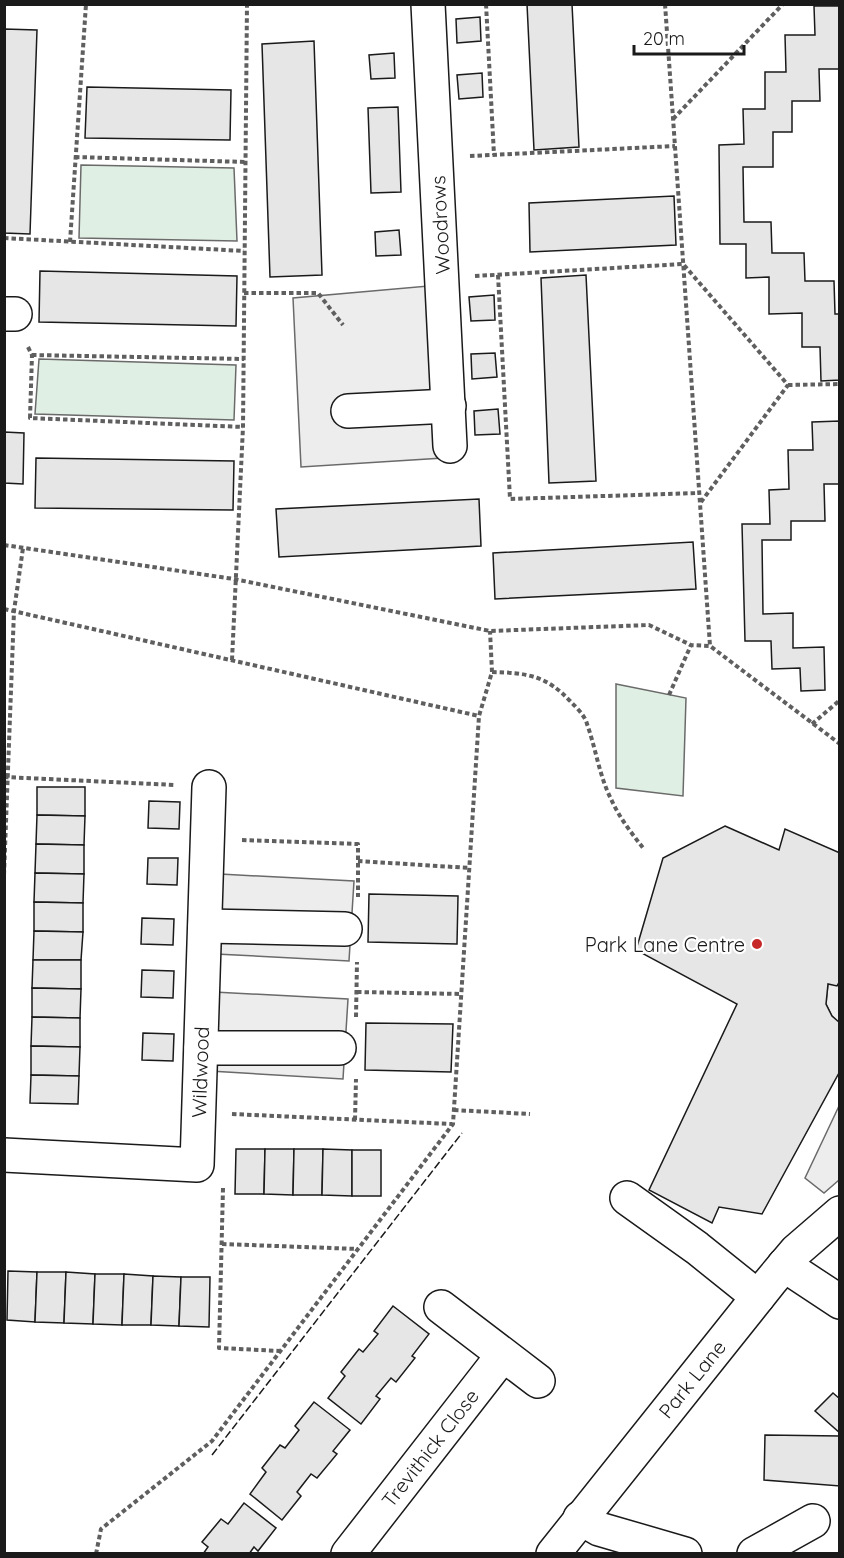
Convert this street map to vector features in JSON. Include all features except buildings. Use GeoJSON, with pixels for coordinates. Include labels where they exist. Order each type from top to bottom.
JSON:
{"type":"FeatureCollection","features":[{"type":"Feature","properties":{"kind":"street","name":"Woodrows"},"geometry":{"type":"LineString","coordinates":[[428,4],[450,446]]}},
{"type":"Feature","properties":{"kind":"street"},"geometry":{"type":"LineString","coordinates":[[348,411],[449,406]]}},
{"type":"Feature","properties":{"kind":"street","name":"Wildwood"},"geometry":{"type":"LineString","coordinates":[[197,1165],[209,787]]}},
{"type":"Feature","properties":{"kind":"street"},"geometry":{"type":"LineString","coordinates":[[205,926],[345,929]]}},
{"type":"Feature","properties":{"kind":"street"},"geometry":{"type":"LineString","coordinates":[[201,1048],[339,1048]]}},
{"type":"Feature","properties":{"kind":"street"},"geometry":{"type":"LineString","coordinates":[[4,1155],[197,1165]]}},
{"type":"Feature","properties":{"kind":"street"},"geometry":{"type":"LineString","coordinates":[[627,1198],[697,1248],[758,1297]]}},
{"type":"Feature","properties":{"kind":"street","name":"Park Lane"},"geometry":{"type":"LineString","coordinates":[[553,1554],[784,1265],[796,1251],[840,1213]]}},
{"type":"Feature","properties":{"kind":"street"},"geometry":{"type":"LineString","coordinates":[[784,1265],[840,1302]]}},
{"type":"Feature","properties":{"kind":"street"},"geometry":{"type":"LineString","coordinates":[[441,1307],[538,1381]]}},
{"type":"Feature","properties":{"kind":"street","name":"Trevithick Close"},"geometry":{"type":"LineString","coordinates":[[359,1550],[503,1355]]}},
{"type":"Feature","properties":{"kind":"street"},"geometry":{"type":"LineString","coordinates":[[580,1518],[598,1529],[685,1554]]}},
{"type":"Feature","properties":{"kind":"street"},"geometry":{"type":"LineString","coordinates":[[753,1554],[813,1521]]}},
{"type":"Feature","properties":{"kind":"path"},"geometry":{"type":"LineString","coordinates":[[70,242],[86,4]]}},
{"type":"Feature","properties":{"kind":"path"},"geometry":{"type":"LineString","coordinates":[[232,660],[234,579],[243,427],[247,4]]}},
{"type":"Feature","properties":{"kind":"path"},"geometry":{"type":"LineString","coordinates":[[486,4],[494,155]]}},
{"type":"Feature","properties":{"kind":"path"},"geometry":{"type":"LineString","coordinates":[[665,4],[710,646]]}},
{"type":"Feature","properties":{"kind":"path"},"geometry":{"type":"LineString","coordinates":[[672,120],[783,4]]}},
{"type":"Feature","properties":{"kind":"path"},"geometry":{"type":"LineString","coordinates":[[436,158],[675,146]]}},
{"type":"Feature","properties":{"kind":"path"},"geometry":{"type":"LineString","coordinates":[[75,157],[246,162]]}},
{"type":"Feature","properties":{"kind":"path"},"geometry":{"type":"LineString","coordinates":[[4,238],[244,251]]}},
{"type":"Feature","properties":{"kind":"path"},"geometry":{"type":"LineString","coordinates":[[442,278],[683,264]]}},
{"type":"Feature","properties":{"kind":"path"},"geometry":{"type":"LineString","coordinates":[[683,264],[788,385]]}},
{"type":"Feature","properties":{"kind":"path"},"geometry":{"type":"LineString","coordinates":[[498,275],[510,499],[699,493]]}},
{"type":"Feature","properties":{"kind":"path"},"geometry":{"type":"LineString","coordinates":[[244,293],[318,293],[343,325]]}},
{"type":"Feature","properties":{"kind":"path"},"geometry":{"type":"LineString","coordinates":[[10,314],[32,355],[30,418],[243,427]]}},
{"type":"Feature","properties":{"kind":"path"},"geometry":{"type":"LineString","coordinates":[[32,355],[244,359]]}},
{"type":"Feature","properties":{"kind":"path"},"geometry":{"type":"LineString","coordinates":[[788,385],[840,384]]}},
{"type":"Feature","properties":{"kind":"path"},"geometry":{"type":"LineString","coordinates":[[700,502],[788,385]]}},
{"type":"Feature","properties":{"kind":"path"},"geometry":{"type":"LineString","coordinates":[[4,545],[234,579],[490,631],[649,625],[691,645],[710,646],[840,744]]}},
{"type":"Feature","properties":{"kind":"path"},"geometry":{"type":"LineString","coordinates":[[4,875],[14,611],[23,548]]}},
{"type":"Feature","properties":{"kind":"path"},"geometry":{"type":"LineString","coordinates":[[4,609],[479,716]]}},
{"type":"Feature","properties":{"kind":"path"},"geometry":{"type":"LineString","coordinates":[[96,1554],[101,1529],[212,1442],[453,1124],[479,716],[492,672],[490,631]]}},
{"type":"Feature","properties":{"kind":"path"},"geometry":{"type":"LineString","coordinates":[[669,695],[691,645]]}},
{"type":"Feature","properties":{"kind":"path"},"geometry":{"type":"LineString","coordinates":[[492,672],[520,673],[542,679],[558,688],[574,705],[587,721],[604,784],[611,801],[644,849]]}},
{"type":"Feature","properties":{"kind":"path"},"geometry":{"type":"LineString","coordinates":[[812,724],[840,700]]}},
{"type":"Feature","properties":{"kind":"path"},"geometry":{"type":"LineString","coordinates":[[6,777],[209,787]]}},
{"type":"Feature","properties":{"kind":"path"},"geometry":{"type":"LineString","coordinates":[[358,861],[470,868]]}},
{"type":"Feature","properties":{"kind":"path"},"geometry":{"type":"LineString","coordinates":[[357,992],[462,994]]}},
{"type":"Feature","properties":{"kind":"path"},"geometry":{"type":"LineString","coordinates":[[454,1110],[530,1114]]}},
{"type":"Feature","properties":{"kind":"path"},"geometry":{"type":"LineString","coordinates":[[198,1113],[453,1124]]}},
{"type":"Feature","properties":{"kind":"path"},"geometry":{"type":"LineString","coordinates":[[197,1165],[224,1188],[219,1348],[280,1352]]}},
{"type":"Feature","properties":{"kind":"path"},"geometry":{"type":"LineString","coordinates":[[222,1244],[358,1249]]}},
{"type":"Feature","properties":{"kind":"green space"},"geometry":{"type":"Polygon","coordinates":[[[81,165],[234,168],[237,241],[79,238],[81,165]]]}},
{"type":"Feature","properties":{"kind":"green space"},"geometry":{"type":"Polygon","coordinates":[[[39,359],[236,365],[234,420],[35,414],[39,359]]]}},
{"type":"Feature","properties":{"kind":"green space"},"geometry":{"type":"Polygon","coordinates":[[[616,684],[686,698],[683,796],[616,788],[616,684]]]}},
{"type":"Feature","properties":{"kind":"shaded area"},"geometry":{"type":"Polygon","coordinates":[[[451,284],[459,457],[301,467],[293,298],[451,284]]]}},
{"type":"Feature","properties":{"kind":"shaded area"},"geometry":{"type":"Polygon","coordinates":[[[220,874],[354,881],[349,961],[216,954],[220,874]]]}},
{"type":"Feature","properties":{"kind":"shaded area"},"geometry":{"type":"Polygon","coordinates":[[[839,981],[839,1023],[832,1016],[826,1004],[828,984],[839,981]]]}},
{"type":"Feature","properties":{"kind":"shaded area"},"geometry":{"type":"Polygon","coordinates":[[[214,992],[348,999],[343,1079],[210,1071],[214,992]]]}},
{"type":"Feature","properties":{"kind":"shaded area"},"geometry":{"type":"Polygon","coordinates":[[[839,1106],[839,1180],[824,1193],[805,1178],[839,1106]]]}},
{"type":"Feature","properties":{"kind":"fence"},"geometry":{"type":"LineString","coordinates":[[212,1455],[462,1133]]}},
{"type":"Feature","properties":{"kind":"place","name":"Park Lane Centre"},"geometry":{"type":"Point","coordinates":[757,944]}}]}
